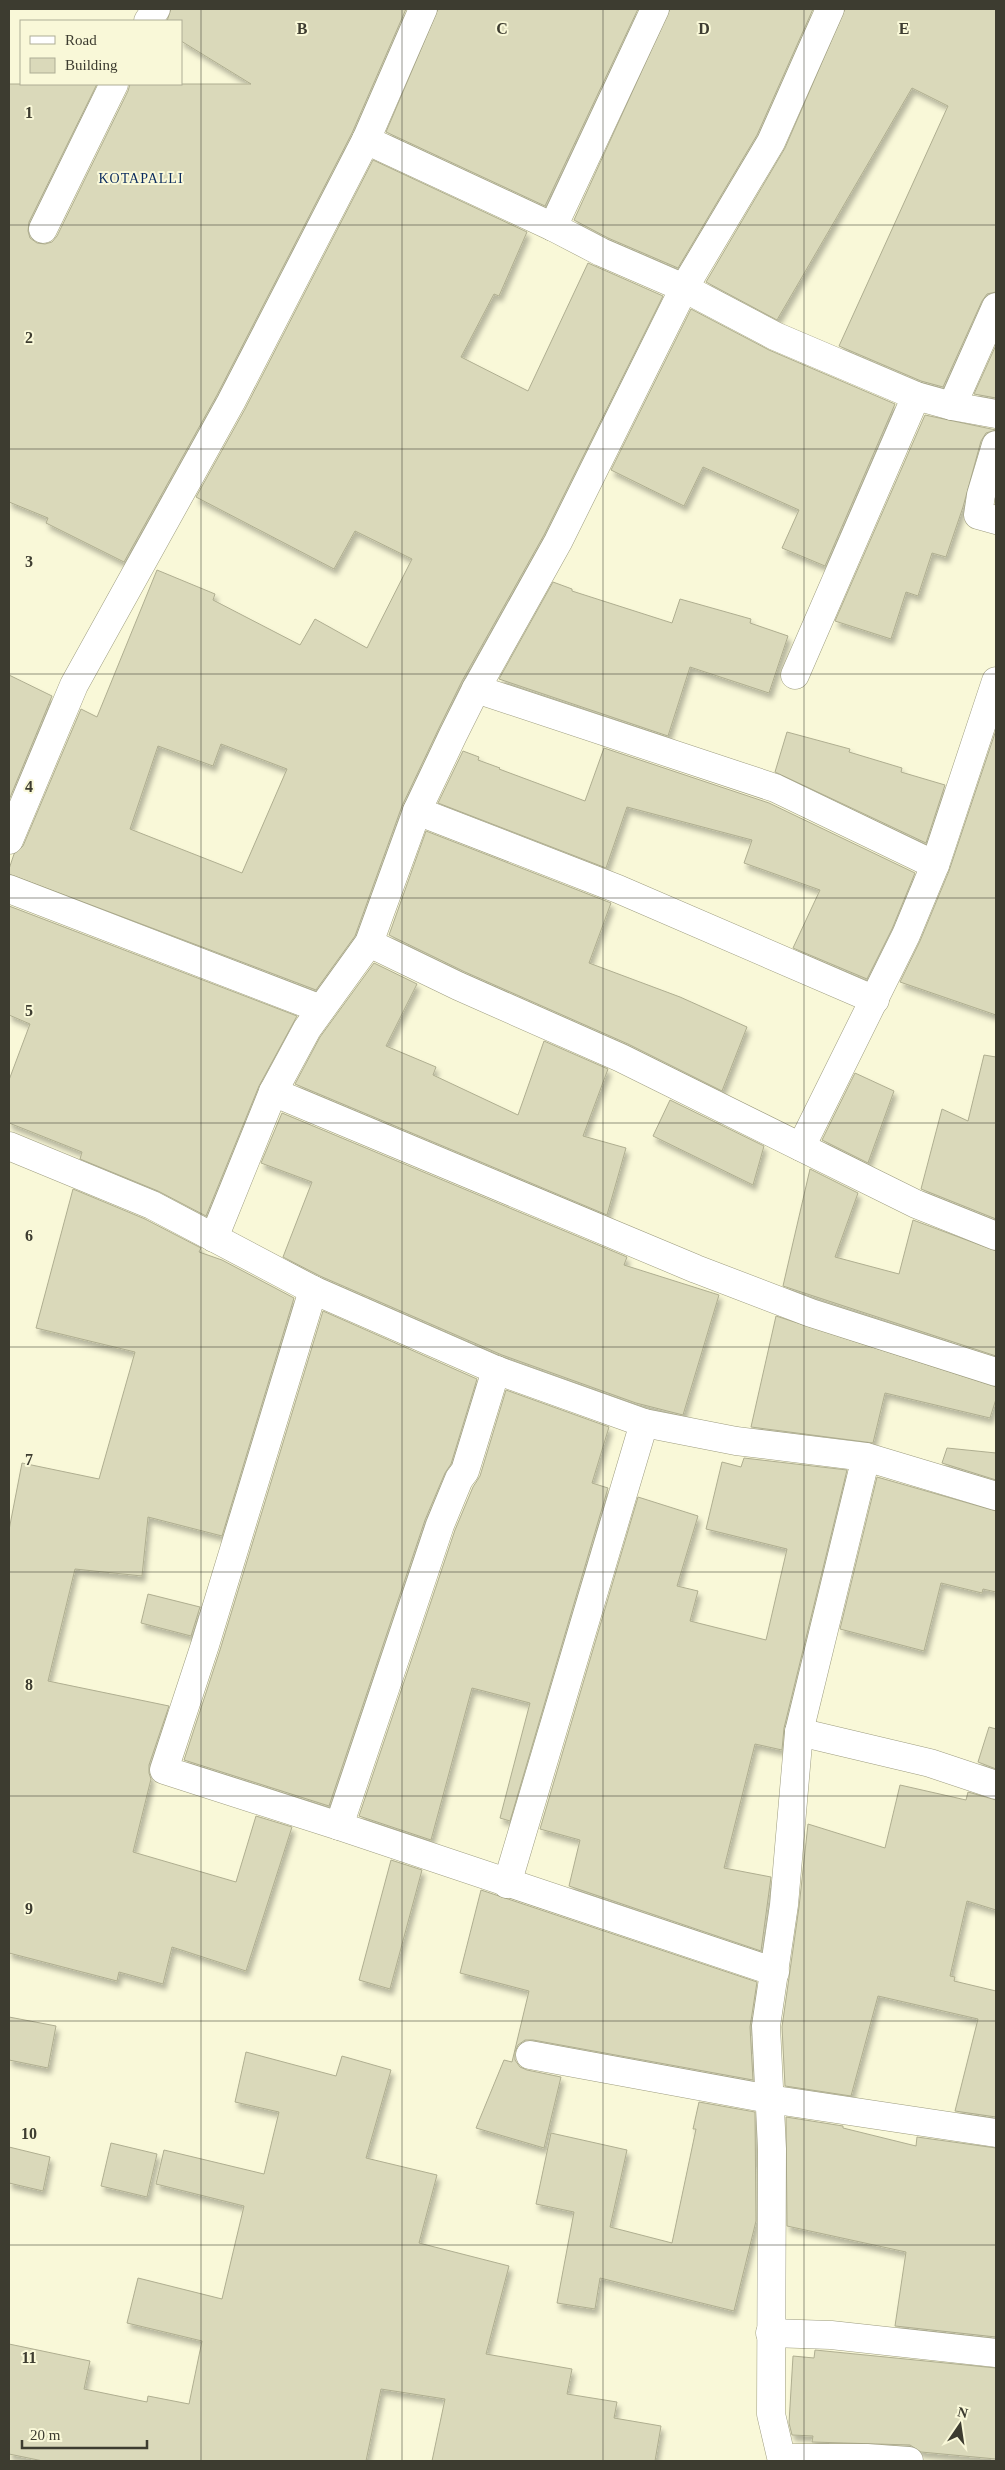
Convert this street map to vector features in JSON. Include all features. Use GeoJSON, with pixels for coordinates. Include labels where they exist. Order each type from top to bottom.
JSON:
{"type":"FeatureCollection","features":[{"type":"Feature","properties":{"kind":"street"},"geometry":{"type":"LineString","coordinates":[[149,20],[156,9]]}},
{"type":"Feature","properties":{"kind":"street"},"geometry":{"type":"LineString","coordinates":[[9,840],[74,685],[232,402],[366,140],[423,9]]}},
{"type":"Feature","properties":{"kind":"street"},"geometry":{"type":"LineString","coordinates":[[553,227],[655,9]]}},
{"type":"Feature","properties":{"kind":"street"},"geometry":{"type":"LineString","coordinates":[[214,1238],[273,1092],[307,1029],[369,943],[417,811],[476,689],[558,542],[684,288],[771,142],[830,9]]}},
{"type":"Feature","properties":{"kind":"street"},"geometry":{"type":"LineString","coordinates":[[43,229],[114,85]]}},
{"type":"Feature","properties":{"kind":"street"},"geometry":{"type":"LineString","coordinates":[[366,140],[553,227],[601,252],[684,288],[775,336],[916,396],[952,406],[996,414]]}},
{"type":"Feature","properties":{"kind":"street"},"geometry":{"type":"LineString","coordinates":[[952,406],[996,307]]}},
{"type":"Feature","properties":{"kind":"street"},"geometry":{"type":"LineString","coordinates":[[795,675],[916,396]]}},
{"type":"Feature","properties":{"kind":"street"},"geometry":{"type":"LineString","coordinates":[[996,445],[981,495],[978,515],[996,520]]}},
{"type":"Feature","properties":{"kind":"street"},"geometry":{"type":"LineString","coordinates":[[801,1147],[906,935],[935,865],[996,681]]}},
{"type":"Feature","properties":{"kind":"street"},"geometry":{"type":"LineString","coordinates":[[476,689],[775,788],[935,865]]}},
{"type":"Feature","properties":{"kind":"street"},"geometry":{"type":"LineString","coordinates":[[417,811],[618,889],[875,1000]]}},
{"type":"Feature","properties":{"kind":"street"},"geometry":{"type":"LineString","coordinates":[[9,889],[321,1009]]}},
{"type":"Feature","properties":{"kind":"street"},"geometry":{"type":"LineString","coordinates":[[369,943],[458,986],[621,1058],[916,1204],[996,1236]]}},
{"type":"Feature","properties":{"kind":"street"},"geometry":{"type":"LineString","coordinates":[[273,1092],[696,1269],[811,1313],[996,1372]]}},
{"type":"Feature","properties":{"kind":"street"},"geometry":{"type":"LineString","coordinates":[[9,1146],[152,1205],[313,1290],[496,1370],[644,1423],[736,1441],[866,1457],[996,1496]]}},
{"type":"Feature","properties":{"kind":"street"},"geometry":{"type":"LineString","coordinates":[[313,1290],[228,1570],[164,1770],[339,1826],[507,1884],[579,1906],[775,1972]]}},
{"type":"Feature","properties":{"kind":"street"},"geometry":{"type":"LineString","coordinates":[[339,1826],[440,1525],[459,1479],[465,1471],[496,1370]]}},
{"type":"Feature","properties":{"kind":"street"},"geometry":{"type":"LineString","coordinates":[[507,1884],[644,1423]]}},
{"type":"Feature","properties":{"kind":"street"},"geometry":{"type":"LineString","coordinates":[[866,1457],[799,1732],[784,1905],[766,2026],[772,2149],[771,2414],[782,2460],[867,2458],[909,2461]]}},
{"type":"Feature","properties":{"kind":"street"},"geometry":{"type":"LineString","coordinates":[[799,1732],[930,1763],[996,1786]]}},
{"type":"Feature","properties":{"kind":"street"},"geometry":{"type":"LineString","coordinates":[[530,2055],[769,2099],[996,2133]]}},
{"type":"Feature","properties":{"kind":"street"},"geometry":{"type":"LineString","coordinates":[[770,2333],[831,2334],[996,2353]]}},
{"type":"Feature","properties":{"kind":"building"},"geometry":{"type":"Polygon","coordinates":[[[171,9],[406,9],[352,133],[217,395],[124,562],[46,523],[48,518],[9,502],[9,84],[97,85],[29,222],[28,231],[30,238],[37,243],[45,244],[52,242],[57,236],[130,85],[251,84],[182,42],[182,20],[167,20],[171,9]]]}},
{"type":"Feature","properties":{"kind":"building"},"geometry":{"type":"Polygon","coordinates":[[[438,9],[638,9],[545,206],[386,132],[438,9]]]}},
{"type":"Feature","properties":{"kind":"building"},"geometry":{"type":"Polygon","coordinates":[[[670,9],[813,9],[757,135],[678,268],[608,238],[574,220],[670,9]]]}},
{"type":"Feature","properties":{"kind":"building"},"geometry":{"type":"Polygon","coordinates":[[[845,9],[996,9],[996,292],[987,294],[982,301],[943,387],[921,381],[839,346],[948,106],[912,88],[777,320],[706,282],[785,148],[845,9]]]}},
{"type":"Feature","properties":{"kind":"building"},"geometry":{"type":"Polygon","coordinates":[[[373,160],[527,232],[499,296],[494,294],[461,357],[528,391],[588,263],[663,296],[544,535],[462,681],[439,728],[402,806],[355,936],[316,990],[9,874],[14,854],[23,846],[81,709],[97,717],[157,570],[215,594],[213,600],[300,645],[315,619],[367,648],[412,559],[355,531],[334,569],[196,497],[245,409],[373,160]],[[221,744],[213,766],[158,746],[130,829],[242,873],[287,769],[221,744]]]}},
{"type":"Feature","properties":{"kind":"building"},"geometry":{"type":"Polygon","coordinates":[[[691,309],[769,350],[895,404],[825,566],[782,548],[799,510],[703,467],[684,506],[611,470],[691,309]]]}},
{"type":"Feature","properties":{"kind":"building"},"geometry":{"type":"Polygon","coordinates":[[[996,345],[996,398],[974,394],[996,345]]]}},
{"type":"Feature","properties":{"kind":"building"},"geometry":{"type":"Polygon","coordinates":[[[925,415],[996,430],[986,433],[981,441],[963,507],[946,557],[932,553],[918,596],[906,592],[891,639],[835,621],[925,415]]]}},
{"type":"Feature","properties":{"kind":"building"},"geometry":{"type":"Polygon","coordinates":[[[553,582],[572,589],[572,591],[672,623],[680,599],[751,619],[750,623],[788,636],[769,693],[690,667],[668,736],[499,679],[553,582]]]}},
{"type":"Feature","properties":{"kind":"building"},"geometry":{"type":"Polygon","coordinates":[[[9,675],[52,696],[9,800],[9,675]]]}},
{"type":"Feature","properties":{"kind":"building"},"geometry":{"type":"Polygon","coordinates":[[[996,730],[996,1015],[900,982],[920,941],[949,871],[996,730]]]}},
{"type":"Feature","properties":{"kind":"building"},"geometry":{"type":"Polygon","coordinates":[[[787,732],[850,749],[849,752],[902,768],[901,772],[945,785],[926,843],[775,772],[787,732]]]}},
{"type":"Feature","properties":{"kind":"building"},"geometry":{"type":"Polygon","coordinates":[[[604,748],[769,803],[915,873],[892,929],[867,979],[793,948],[820,890],[744,863],[752,840],[627,807],[606,868],[438,803],[463,751],[479,757],[478,760],[499,769],[585,801],[604,748]]]}},
{"type":"Feature","properties":{"kind":"building"},"geometry":{"type":"Polygon","coordinates":[[[426,831],[611,903],[589,963],[680,997],[747,1027],[722,1091],[628,1044],[465,972],[389,935],[426,831]]]}},
{"type":"Feature","properties":{"kind":"building"},"geometry":{"type":"Polygon","coordinates":[[[9,906],[297,1016],[259,1086],[206,1216],[158,1191],[80,1159],[82,1152],[9,1123],[9,1080],[30,1024],[9,1015],[9,906]]]}},
{"type":"Feature","properties":{"kind":"building"},"geometry":{"type":"Polygon","coordinates":[[[374,963],[417,984],[386,1046],[436,1067],[433,1075],[518,1115],[544,1041],[608,1069],[583,1136],[626,1148],[607,1215],[295,1084],[320,1037],[374,963]]]}},
{"type":"Feature","properties":{"kind":"building"},"geometry":{"type":"Polygon","coordinates":[[[984,1055],[996,1057],[996,1219],[921,1189],[942,1109],[968,1121],[984,1055]]]}},
{"type":"Feature","properties":{"kind":"building"},"geometry":{"type":"Polygon","coordinates":[[[855,1073],[894,1091],[868,1163],[822,1140],[855,1073]]]}},
{"type":"Feature","properties":{"kind":"building"},"geometry":{"type":"Polygon","coordinates":[[[670,1100],[764,1146],[753,1185],[653,1136],[670,1100]]]}},
{"type":"Feature","properties":{"kind":"building"},"geometry":{"type":"Polygon","coordinates":[[[282,1113],[627,1257],[624,1265],[719,1295],[683,1415],[636,1403],[502,1355],[320,1276],[283,1257],[312,1182],[261,1163],[282,1113]]]}},
{"type":"Feature","properties":{"kind":"building"},"geometry":{"type":"Polygon","coordinates":[[[810,1169],[858,1193],[835,1257],[899,1274],[913,1220],[996,1251],[996,1356],[783,1286],[810,1169]]]}},
{"type":"Feature","properties":{"kind":"building"},"geometry":{"type":"Polygon","coordinates":[[[73,1189],[145,1219],[201,1248],[199,1252],[222,1260],[294,1298],[222,1536],[148,1517],[142,1576],[75,1569],[48,1681],[169,1706],[149,1765],[151,1779],[133,1852],[236,1882],[256,1816],[292,1827],[246,1971],[172,1947],[163,1984],[119,1972],[117,1981],[9,1953],[9,1530],[22,1463],[99,1479],[135,1352],[36,1328],[73,1189]]]}},
{"type":"Feature","properties":{"kind":"building"},"geometry":{"type":"Polygon","coordinates":[[[323,1311],[477,1379],[451,1464],[445,1473],[425,1520],[329,1806],[184,1760],[220,1650],[323,1311]]]}},
{"type":"Feature","properties":{"kind":"building"},"geometry":{"type":"Polygon","coordinates":[[[776,1316],[996,1387],[996,1399],[990,1418],[885,1393],[873,1443],[751,1427],[776,1316]]]}},
{"type":"Feature","properties":{"kind":"building"},"geometry":{"type":"Polygon","coordinates":[[[506,1390],[609,1427],[592,1483],[608,1488],[510,1821],[500,1818],[530,1703],[472,1688],[431,1840],[359,1816],[455,1530],[473,1487],[480,1476],[506,1390]]]}},
{"type":"Feature","properties":{"kind":"building"},"geometry":{"type":"Polygon","coordinates":[[[947,1448],[996,1453],[996,1480],[942,1463],[947,1448]]]}},
{"type":"Feature","properties":{"kind":"building"},"geometry":{"type":"Polygon","coordinates":[[[744,1458],[847,1470],[784,1728],[782,1750],[755,1744],[724,1868],[771,1877],[761,1951],[569,1886],[580,1840],[540,1829],[638,1497],[698,1516],[677,1586],[698,1591],[690,1621],[766,1640],[787,1549],[706,1529],[722,1462],[741,1467],[744,1458]]]}},
{"type":"Feature","properties":{"kind":"building"},"geometry":{"type":"Polygon","coordinates":[[[877,1477],[996,1511],[996,1592],[983,1589],[982,1593],[941,1583],[924,1651],[840,1629],[877,1477]]]}},
{"type":"Feature","properties":{"kind":"building"},"geometry":{"type":"Polygon","coordinates":[[[148,1594],[200,1607],[191,1636],[141,1623],[148,1594]]]}},
{"type":"Feature","properties":{"kind":"building"},"geometry":{"type":"Polygon","coordinates":[[[989,1727],[996,1729],[996,1769],[978,1762],[989,1727]]]}},
{"type":"Feature","properties":{"kind":"building"},"geometry":{"type":"Polygon","coordinates":[[[900,1785],[966,1800],[968,1792],[996,1800],[996,1910],[967,1901],[950,1976],[955,1977],[954,1981],[996,1991],[996,2117],[955,2111],[978,2019],[878,1996],[851,2096],[785,2086],[782,2027],[799,1907],[808,1824],[885,1848],[900,1785]]]}},
{"type":"Feature","properties":{"kind":"building"},"geometry":{"type":"Polygon","coordinates":[[[391,1860],[422,1870],[390,1989],[359,1980],[391,1860]]]}},
{"type":"Feature","properties":{"kind":"building"},"geometry":{"type":"Polygon","coordinates":[[[481,1890],[757,1982],[750,2027],[753,2080],[525,2040],[518,2045],[515,2052],[515,2060],[520,2067],[561,2077],[544,2148],[476,2128],[504,2060],[512,2062],[529,1991],[460,1973],[481,1890]]]}},
{"type":"Feature","properties":{"kind":"building"},"geometry":{"type":"Polygon","coordinates":[[[9,2017],[56,2026],[48,2068],[9,2060],[9,2017]]]}},
{"type":"Feature","properties":{"kind":"building"},"geometry":{"type":"Polygon","coordinates":[[[246,2052],[336,2076],[342,2056],[391,2070],[366,2158],[437,2175],[419,2243],[509,2266],[486,2354],[572,2369],[567,2394],[617,2402],[614,2418],[661,2426],[655,2461],[432,2461],[445,2399],[381,2389],[366,2461],[43,2461],[9,2454],[9,2344],[90,2361],[84,2389],[147,2402],[148,2396],[189,2404],[202,2341],[127,2323],[138,2278],[222,2299],[244,2206],[156,2184],[164,2150],[264,2174],[279,2112],[235,2102],[246,2052]]]}},
{"type":"Feature","properties":{"kind":"building"},"geometry":{"type":"Polygon","coordinates":[[[699,2102],[755,2112],[756,2221],[734,2311],[600,2278],[595,2309],[557,2303],[574,2212],[536,2204],[551,2133],[627,2150],[610,2227],[672,2243],[696,2129],[693,2129],[699,2102]]]}},
{"type":"Feature","properties":{"kind":"building"},"geometry":{"type":"Polygon","coordinates":[[[786,2117],[843,2126],[843,2128],[916,2146],[917,2137],[996,2148],[996,2337],[895,2326],[906,2252],[787,2226],[786,2117]]]}},
{"type":"Feature","properties":{"kind":"building"},"geometry":{"type":"Polygon","coordinates":[[[111,2143],[157,2154],[147,2197],[101,2186],[111,2143]]]}},
{"type":"Feature","properties":{"kind":"building"},"geometry":{"type":"Polygon","coordinates":[[[9,2147],[50,2157],[43,2191],[9,2183],[9,2147]]]}},
{"type":"Feature","properties":{"kind":"building"},"geometry":{"type":"Polygon","coordinates":[[[815,2350],[996,2368],[996,2459],[921,2452],[910,2445],[812,2442],[813,2436],[792,2435],[789,2423],[793,2356],[814,2358],[815,2350]]]}},
{"type":"Feature","properties":{"kind":"district","name":"KOTAPALLI"},"geometry":{"type":"Point","coordinates":[141,178]}}]}
